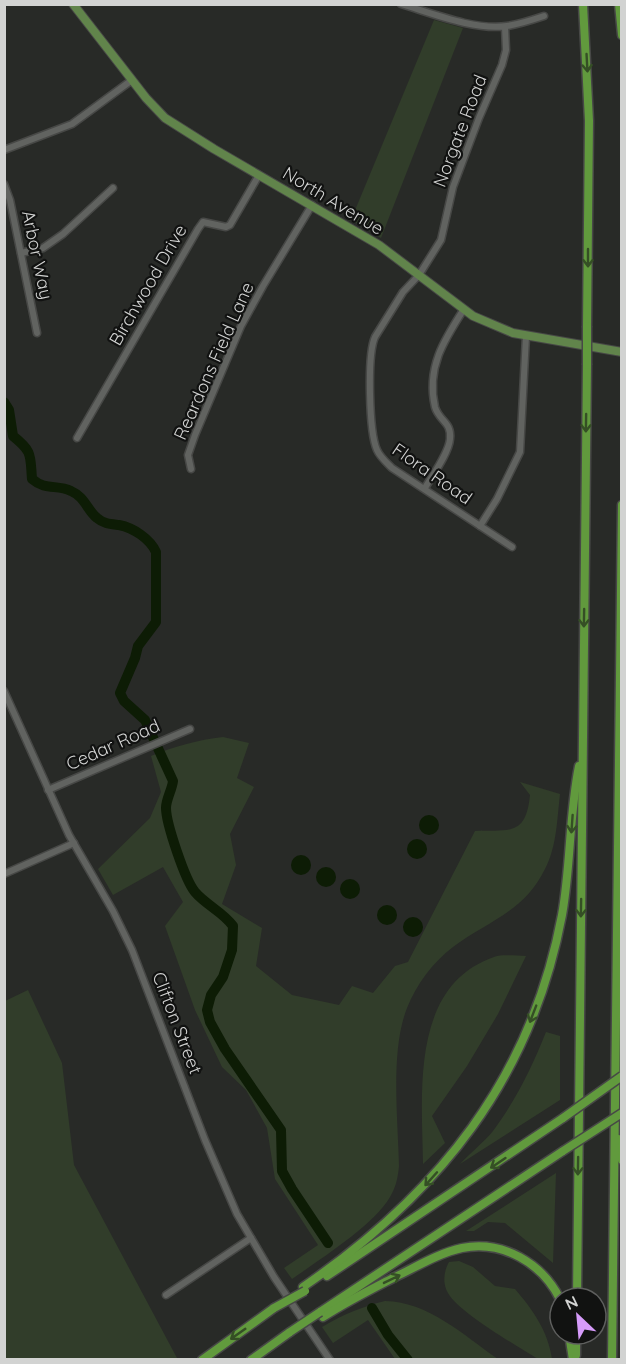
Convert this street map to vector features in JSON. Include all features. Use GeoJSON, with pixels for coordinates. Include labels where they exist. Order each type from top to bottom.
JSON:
{"type":"FeatureCollection","features":[{"type":"Feature","properties":{"kind":"highway"},"geometry":{"type":"LineString","coordinates":[[577,1286],[589,141],[583,4]]}},
{"type":"Feature","properties":{"kind":"highway"},"geometry":{"type":"LineString","coordinates":[[620,4],[621,35]]}},
{"type":"Feature","properties":{"kind":"highway"},"geometry":{"type":"LineString","coordinates":[[612,1359],[621,505]]}},
{"type":"Feature","properties":{"kind":"highway"},"geometry":{"type":"LineString","coordinates":[[304,1289],[378,1230],[423,1188],[475,1124],[507,1071],[540,995],[557,936],[566,882],[574,787],[583,745]]}},
{"type":"Feature","properties":{"kind":"highway"},"geometry":{"type":"LineString","coordinates":[[616,971],[621,952]]}},
{"type":"Feature","properties":{"kind":"highway"},"geometry":{"type":"LineString","coordinates":[[202,1359],[274,1308],[563,1118],[621,1076]]}},
{"type":"Feature","properties":{"kind":"highway"},"geometry":{"type":"LineString","coordinates":[[260,1359],[321,1315],[621,1113]]}},
{"type":"Feature","properties":{"kind":"highway"},"geometry":{"type":"LineString","coordinates":[[615,1120],[621,1160]]}},
{"type":"Feature","properties":{"kind":"highway"},"geometry":{"type":"LineString","coordinates":[[321,1315],[448,1252],[472,1247],[497,1248],[527,1261],[548,1279],[552,1286]]}},
{"type":"Feature","properties":{"kind":"highway"},"geometry":{"type":"LineString","coordinates":[[251,1359],[292,1335]]}},
{"type":"Feature","properties":{"kind":"main road","name":"North Avenue"},"geometry":{"type":"LineString","coordinates":[[74,4],[132,80],[165,118],[379,246],[464,309],[497,327],[526,336],[621,352]]}},
{"type":"Feature","properties":{"kind":"street"},"geometry":{"type":"LineString","coordinates":[[400,4],[465,23],[505,27],[544,16]]}},
{"type":"Feature","properties":{"kind":"street","name":"Norgate Road"},"geometry":{"type":"LineString","coordinates":[[419,275],[441,240],[453,187],[502,65],[506,50],[505,27]]}},
{"type":"Feature","properties":{"kind":"street"},"geometry":{"type":"LineString","coordinates":[[4,150],[72,124],[132,80]]}},
{"type":"Feature","properties":{"kind":"street","name":"Birchwood Drive"},"geometry":{"type":"LineString","coordinates":[[77,438],[198,229],[203,222],[226,227],[230,225],[259,175]]}},
{"type":"Feature","properties":{"kind":"street","name":"Arbor Way"},"geometry":{"type":"LineString","coordinates":[[4,184],[10,200],[37,333]]}},
{"type":"Feature","properties":{"kind":"street"},"geometry":{"type":"LineString","coordinates":[[21,253],[43,248],[56,239],[113,188]]}},
{"type":"Feature","properties":{"kind":"street","name":"Reardons Field Lane"},"geometry":{"type":"LineString","coordinates":[[191,469],[188,456],[195,435],[242,326],[263,286],[312,205]]}},
{"type":"Feature","properties":{"kind":"street","name":"Flora Road"},"geometry":{"type":"LineString","coordinates":[[419,275],[403,292],[371,344],[374,444],[378,454],[392,468],[512,547]]}},
{"type":"Feature","properties":{"kind":"street"},"geometry":{"type":"LineString","coordinates":[[425,488],[450,443],[451,430],[436,408],[435,359],[464,309]]}},
{"type":"Feature","properties":{"kind":"street"},"geometry":{"type":"LineString","coordinates":[[480,526],[497,499],[520,452],[526,336]]}},
{"type":"Feature","properties":{"kind":"street","name":"Clifton Street"},"geometry":{"type":"LineString","coordinates":[[4,691],[74,843],[130,944],[221,1180],[250,1238],[330,1359]]}},
{"type":"Feature","properties":{"kind":"street","name":"Cedar Road"},"geometry":{"type":"LineString","coordinates":[[48,790],[190,729]]}},
{"type":"Feature","properties":{"kind":"street"},"geometry":{"type":"LineString","coordinates":[[4,874],[74,843]]}},
{"type":"Feature","properties":{"kind":"street"},"geometry":{"type":"LineString","coordinates":[[166,1295],[250,1238]]}},
{"type":"Feature","properties":{"kind":"shaded area"},"geometry":{"type":"Polygon","coordinates":[[[434,20],[463,28],[381,238],[351,220],[434,20]]]}},
{"type":"Feature","properties":{"kind":"shaded area"},"geometry":{"type":"Polygon","coordinates":[[[223,737],[249,743],[237,778],[254,787],[230,834],[236,865],[222,904],[262,928],[256,966],[292,995],[339,1005],[352,986],[373,993],[395,966],[408,962],[475,831],[507,830],[520,824],[525,818],[530,795],[520,782],[560,794],[552,851],[536,884],[516,906],[453,947],[439,960],[420,983],[407,1008],[398,1044],[399,1166],[390,1197],[372,1219],[359,1230],[292,1279],[284,1268],[318,1245],[275,1179],[267,1128],[246,1090],[222,1067],[195,1010],[165,926],[183,902],[163,867],[113,895],[98,869],[150,818],[161,792],[151,756],[187,744],[223,737]]]}},
{"type":"Feature","properties":{"kind":"shaded area"},"geometry":{"type":"Polygon","coordinates":[[[429,815],[436,818],[439,825],[436,832],[429,835],[422,832],[419,825],[422,818],[429,815]]]}},
{"type":"Feature","properties":{"kind":"shaded area"},"geometry":{"type":"Polygon","coordinates":[[[417,839],[424,842],[427,849],[424,856],[417,859],[410,856],[407,849],[410,842],[417,839]]]}},
{"type":"Feature","properties":{"kind":"shaded area"},"geometry":{"type":"Polygon","coordinates":[[[301,855],[308,858],[311,865],[308,872],[301,875],[294,872],[291,865],[294,858],[301,855]]]}},
{"type":"Feature","properties":{"kind":"shaded area"},"geometry":{"type":"Polygon","coordinates":[[[326,867],[333,870],[336,877],[333,884],[326,887],[319,884],[316,877],[319,870],[326,867]]]}},
{"type":"Feature","properties":{"kind":"shaded area"},"geometry":{"type":"Polygon","coordinates":[[[350,879],[357,882],[360,889],[357,896],[350,899],[343,896],[340,889],[343,882],[350,879]]]}},
{"type":"Feature","properties":{"kind":"shaded area"},"geometry":{"type":"Polygon","coordinates":[[[387,905],[394,908],[397,915],[394,922],[387,925],[380,922],[377,915],[380,908],[387,905]]]}},
{"type":"Feature","properties":{"kind":"shaded area"},"geometry":{"type":"Polygon","coordinates":[[[413,917],[420,920],[423,927],[420,934],[413,937],[406,934],[403,927],[406,920],[413,917]]]}},
{"type":"Feature","properties":{"kind":"shaded area"},"geometry":{"type":"Polygon","coordinates":[[[526,956],[498,1014],[467,1066],[432,1116],[445,1143],[423,1164],[423,1075],[434,1017],[447,992],[467,971],[494,957],[526,956]]]}},
{"type":"Feature","properties":{"kind":"shaded area"},"geometry":{"type":"Polygon","coordinates":[[[28,990],[62,1063],[74,1165],[177,1358],[5,1359],[5,1001],[28,990]]]}},
{"type":"Feature","properties":{"kind":"shaded area"},"geometry":{"type":"Polygon","coordinates":[[[546,1032],[560,1036],[560,1100],[460,1164],[489,1135],[509,1107],[523,1083],[546,1032]]]}},
{"type":"Feature","properties":{"kind":"shaded area"},"geometry":{"type":"Polygon","coordinates":[[[556,1173],[553,1263],[505,1223],[488,1222],[474,1231],[466,1231],[556,1173]]]}},
{"type":"Feature","properties":{"kind":"shaded area"},"geometry":{"type":"Polygon","coordinates":[[[459,1261],[473,1267],[495,1286],[515,1289],[539,1321],[552,1359],[538,1359],[463,1310],[446,1289],[444,1277],[449,1262],[459,1261]]]}},
{"type":"Feature","properties":{"kind":"shaded area"},"geometry":{"type":"Polygon","coordinates":[[[385,1301],[401,1303],[431,1313],[498,1359],[395,1359],[368,1320],[333,1343],[322,1327],[352,1312],[385,1301]]]}},
{"type":"Feature","properties":{"kind":"waterway"},"geometry":{"type":"LineString","coordinates":[[4,402],[9,410],[13,436],[24,446],[29,455],[32,479],[42,485],[66,489],[76,494],[100,520],[136,531],[150,543],[156,552],[156,622],[138,646],[120,693],[124,701],[145,720],[173,781],[166,805],[167,815],[186,876],[199,897],[233,926],[232,950],[223,977],[211,995],[207,1010],[210,1022],[225,1049],[281,1130],[282,1171],[328,1243]]}},
{"type":"Feature","properties":{"kind":"waterway"},"geometry":{"type":"LineString","coordinates":[[372,1308],[388,1335],[408,1360]]}}]}
